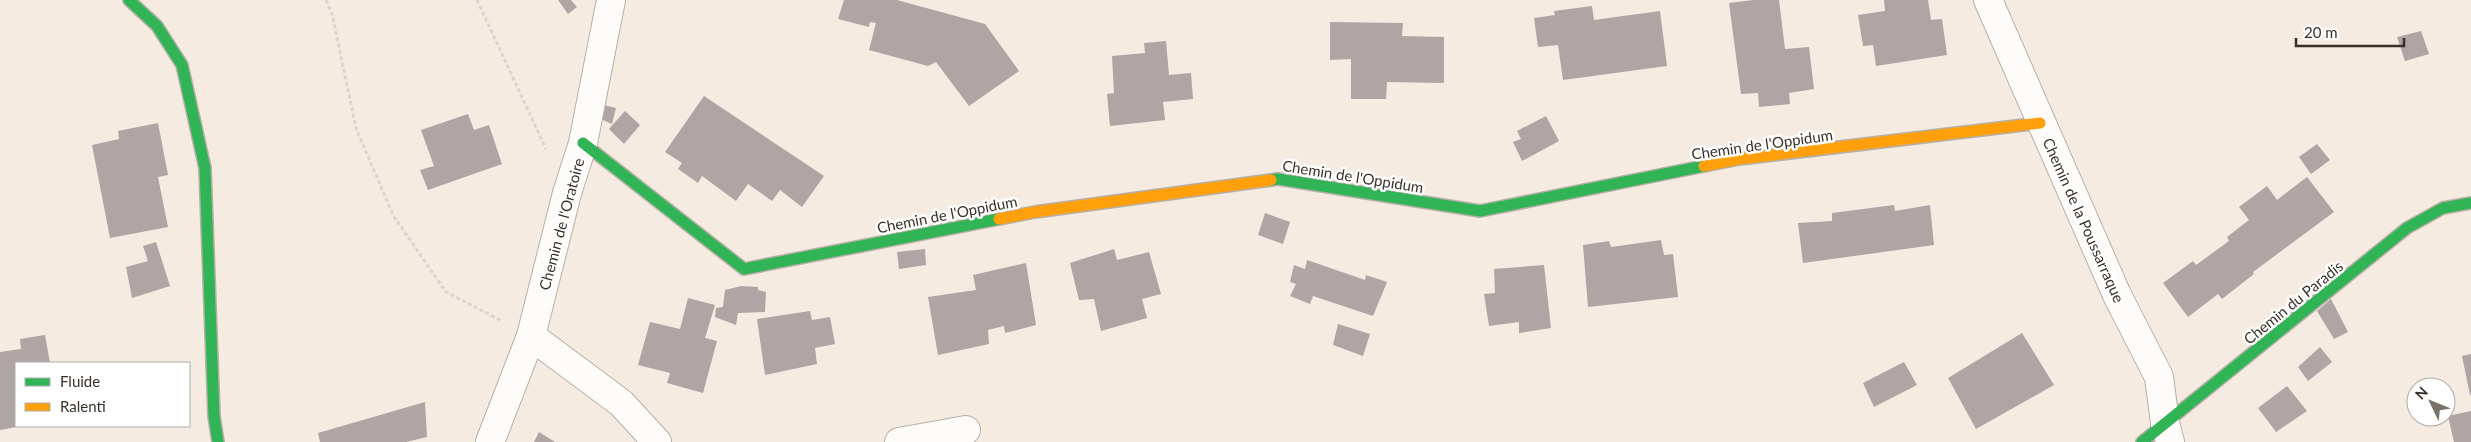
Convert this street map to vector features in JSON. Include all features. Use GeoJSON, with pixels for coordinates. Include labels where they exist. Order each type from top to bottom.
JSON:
{"type":"FeatureCollection","features":[{"type":"Feature","properties":{"kind":"street"},"geometry":{"type":"LineString","coordinates":[[129,0],[157,26],[182,66],[205,168],[214,416],[218,442]]}},
{"type":"Feature","properties":{"kind":"street","name":"Chemin de l'Oratoire"},"geometry":{"type":"LineString","coordinates":[[490,442],[531,336],[567,193],[583,143],[611,0]]}},
{"type":"Feature","properties":{"kind":"street","name":"Chemin de la Poussarraque"},"geometry":{"type":"LineString","coordinates":[[1988,0],[2040,123],[2117,295],[2159,377],[2168,432]]}},
{"type":"Feature","properties":{"kind":"street","name":"Chemin de l'Oppidum"},"geometry":{"type":"LineString","coordinates":[[583,143],[744,269],[1034,212],[1278,179],[1480,211],[1739,159],[2040,123]]}},
{"type":"Feature","properties":{"kind":"street","name":"Chemin du Paradis"},"geometry":{"type":"LineString","coordinates":[[2142,442],[2168,432],[2407,228],[2443,208],[2471,203]]}},
{"type":"Feature","properties":{"kind":"street"},"geometry":{"type":"LineString","coordinates":[[531,336],[621,403],[657,442]]}},
{"type":"Feature","properties":{"kind":"street"},"geometry":{"type":"LineString","coordinates":[[899,442],[966,430]]}},
{"type":"Feature","properties":{"kind":"path"},"geometry":{"type":"LineString","coordinates":[[326,0],[332,14],[356,128],[393,215],[446,292],[531,336]]}},
{"type":"Feature","properties":{"kind":"path"},"geometry":{"type":"LineString","coordinates":[[477,0],[567,193]]}},
{"type":"Feature","properties":{"kind":"building"},"geometry":{"type":"Polygon","coordinates":[[[558,0],[571,0],[577,7],[568,14],[558,0]]]}},
{"type":"Feature","properties":{"kind":"building"},"geometry":{"type":"Polygon","coordinates":[[[844,0],[897,0],[985,24],[1019,71],[969,106],[936,62],[928,66],[869,50],[876,23],[870,22],[869,27],[838,19],[844,0]]]}},
{"type":"Feature","properties":{"kind":"building"},"geometry":{"type":"Polygon","coordinates":[[[1753,0],[1779,0],[1785,49],[1809,47],[1814,89],[1789,93],[1790,104],[1759,107],[1758,93],[1741,94],[1729,3],[1753,0]]]}},
{"type":"Feature","properties":{"kind":"building"},"geometry":{"type":"Polygon","coordinates":[[[1884,0],[1928,0],[1931,20],[1942,19],[1947,55],[1876,66],[1873,45],[1863,46],[1858,15],[1885,11],[1884,0]]]}},
{"type":"Feature","properties":{"kind":"building"},"geometry":{"type":"Polygon","coordinates":[[[1592,6],[1594,20],[1660,11],[1667,66],[1563,80],[1558,45],[1538,47],[1534,18],[1555,15],[1554,11],[1592,6]]]}},
{"type":"Feature","properties":{"kind":"building"},"geometry":{"type":"Polygon","coordinates":[[[1330,22],[1403,23],[1402,36],[1444,37],[1444,83],[1387,82],[1386,99],[1351,99],[1351,59],[1330,60],[1330,22]]]}},
{"type":"Feature","properties":{"kind":"building"},"geometry":{"type":"Polygon","coordinates":[[[2421,31],[2429,54],[2405,61],[2397,37],[2421,31]]]}},
{"type":"Feature","properties":{"kind":"building"},"geometry":{"type":"Polygon","coordinates":[[[1166,41],[1169,75],[1191,73],[1193,99],[1163,102],[1165,120],[1110,126],[1107,94],[1114,93],[1112,56],[1145,53],[1144,43],[1166,41]]]}},
{"type":"Feature","properties":{"kind":"building"},"geometry":{"type":"Polygon","coordinates":[[[704,96],[824,176],[802,207],[780,190],[772,201],[748,184],[736,201],[702,176],[698,183],[678,169],[682,163],[665,152],[704,96]]]}},
{"type":"Feature","properties":{"kind":"building"},"geometry":{"type":"Polygon","coordinates":[[[599,104],[616,108],[612,124],[596,117],[599,104]]]}},
{"type":"Feature","properties":{"kind":"building"},"geometry":{"type":"Polygon","coordinates":[[[625,111],[640,125],[624,144],[609,129],[625,111]]]}},
{"type":"Feature","properties":{"kind":"building"},"geometry":{"type":"Polygon","coordinates":[[[468,114],[474,130],[489,125],[502,164],[428,190],[420,170],[434,166],[421,130],[468,114]]]}},
{"type":"Feature","properties":{"kind":"building"},"geometry":{"type":"Polygon","coordinates":[[[1546,116],[1559,141],[1522,161],[1513,142],[1521,139],[1517,131],[1546,116]]]}},
{"type":"Feature","properties":{"kind":"building"},"geometry":{"type":"Polygon","coordinates":[[[158,123],[168,175],[158,177],[168,227],[110,238],[92,145],[119,139],[118,131],[158,123]]]}},
{"type":"Feature","properties":{"kind":"building"},"geometry":{"type":"Polygon","coordinates":[[[2317,144],[2330,160],[2311,174],[2299,157],[2317,144]]]}},
{"type":"Feature","properties":{"kind":"building"},"geometry":{"type":"Polygon","coordinates":[[[2307,177],[2334,212],[2253,272],[2254,274],[2222,299],[2218,294],[2188,317],[2163,283],[2193,261],[2196,265],[2229,241],[2227,237],[2249,220],[2239,207],[2267,186],[2277,200],[2307,177]]]}},
{"type":"Feature","properties":{"kind":"building"},"geometry":{"type":"Polygon","coordinates":[[[1894,205],[1895,211],[1930,205],[1934,245],[1803,263],[1798,223],[1832,221],[1832,213],[1894,205]]]}},
{"type":"Feature","properties":{"kind":"building"},"geometry":{"type":"Polygon","coordinates":[[[1265,213],[1290,222],[1283,244],[1258,235],[1265,213]]]}},
{"type":"Feature","properties":{"kind":"building"},"geometry":{"type":"Polygon","coordinates":[[[1661,240],[1664,255],[1673,254],[1678,297],[1588,307],[1583,245],[1609,241],[1611,247],[1661,240]]]}},
{"type":"Feature","properties":{"kind":"building"},"geometry":{"type":"Polygon","coordinates":[[[156,242],[170,286],[132,298],[126,267],[148,261],[143,246],[156,242]]]}},
{"type":"Feature","properties":{"kind":"building"},"geometry":{"type":"Polygon","coordinates":[[[925,249],[926,265],[899,269],[897,252],[925,249]]]}},
{"type":"Feature","properties":{"kind":"building"},"geometry":{"type":"Polygon","coordinates":[[[1114,249],[1117,260],[1149,252],[1161,294],[1142,299],[1147,318],[1101,331],[1094,299],[1079,300],[1070,263],[1114,249]]]}},
{"type":"Feature","properties":{"kind":"building"},"geometry":{"type":"Polygon","coordinates":[[[1307,260],[1365,280],[1366,275],[1387,282],[1373,316],[1313,296],[1310,304],[1290,296],[1296,284],[1290,282],[1294,265],[1305,269],[1307,260]]]}},
{"type":"Feature","properties":{"kind":"building"},"geometry":{"type":"Polygon","coordinates":[[[1026,263],[1036,325],[1005,333],[1004,326],[988,330],[989,344],[938,355],[928,297],[976,290],[973,275],[1026,263]]]}},
{"type":"Feature","properties":{"kind":"building"},"geometry":{"type":"Polygon","coordinates":[[[1544,265],[1551,328],[1519,333],[1519,322],[1489,326],[1484,294],[1495,293],[1494,269],[1544,265]]]}},
{"type":"Feature","properties":{"kind":"building"},"geometry":{"type":"Polygon","coordinates":[[[741,286],[758,287],[758,290],[766,292],[765,312],[738,313],[736,325],[715,317],[716,308],[723,307],[725,290],[741,286]]]}},
{"type":"Feature","properties":{"kind":"building"},"geometry":{"type":"Polygon","coordinates":[[[688,298],[715,305],[705,338],[717,341],[703,393],[667,383],[670,373],[638,365],[650,322],[680,329],[688,298]]]}},
{"type":"Feature","properties":{"kind":"building"},"geometry":{"type":"Polygon","coordinates":[[[2331,299],[2348,332],[2334,339],[2317,311],[2331,299]]]}},
{"type":"Feature","properties":{"kind":"building"},"geometry":{"type":"Polygon","coordinates":[[[810,311],[812,320],[830,317],[835,344],[815,348],[817,364],[765,375],[757,319],[810,311]]]}},
{"type":"Feature","properties":{"kind":"building"},"geometry":{"type":"Polygon","coordinates":[[[1338,324],[1370,334],[1363,356],[1333,345],[1338,324]]]}},
{"type":"Feature","properties":{"kind":"building"},"geometry":{"type":"Polygon","coordinates":[[[2022,333],[2054,385],[1976,429],[1948,378],[2022,333]]]}},
{"type":"Feature","properties":{"kind":"building"},"geometry":{"type":"Polygon","coordinates":[[[45,335],[50,362],[15,362],[16,427],[0,430],[0,352],[21,349],[20,339],[45,335]]]}},
{"type":"Feature","properties":{"kind":"building"},"geometry":{"type":"Polygon","coordinates":[[[2320,347],[2332,362],[2308,381],[2298,367],[2320,347]]]}},
{"type":"Feature","properties":{"kind":"building"},"geometry":{"type":"Polygon","coordinates":[[[2471,354],[2471,395],[2470,395],[2462,356],[2471,354]]]}},
{"type":"Feature","properties":{"kind":"building"},"geometry":{"type":"Polygon","coordinates":[[[1904,362],[1917,385],[1874,407],[1863,383],[1904,362]]]}},
{"type":"Feature","properties":{"kind":"building"},"geometry":{"type":"Polygon","coordinates":[[[2287,386],[2307,411],[2276,432],[2258,408],[2287,386]]]}},
{"type":"Feature","properties":{"kind":"building"},"geometry":{"type":"Polygon","coordinates":[[[425,402],[427,437],[406,442],[320,442],[318,433],[425,402]]]}},
{"type":"Feature","properties":{"kind":"building"},"geometry":{"type":"Polygon","coordinates":[[[2471,411],[2471,442],[2454,442],[2451,427],[2456,427],[2456,414],[2471,411]]]}},
{"type":"Feature","properties":{"kind":"building"},"geometry":{"type":"Polygon","coordinates":[[[539,432],[555,442],[534,442],[539,432]]]}},
{"type":"Feature","properties":{"kind":"traffic: fast"},"geometry":{"type":"LineString","coordinates":[[129,0],[157,26],[182,65],[205,168],[214,416],[218,442]]}},
{"type":"Feature","properties":{"kind":"traffic: fast"},"geometry":{"type":"LineString","coordinates":[[583,143],[744,269],[999,219]]}},
{"type":"Feature","properties":{"kind":"traffic: fast"},"geometry":{"type":"LineString","coordinates":[[1271,180],[1278,179],[1480,211],[1704,166]]}},
{"type":"Feature","properties":{"kind":"traffic: fast"},"geometry":{"type":"LineString","coordinates":[[2142,442],[2407,228],[2443,208],[2471,203]]}},
{"type":"Feature","properties":{"kind":"traffic: slow"},"geometry":{"type":"LineString","coordinates":[[1704,166],[1739,159],[2040,123]]}},
{"type":"Feature","properties":{"kind":"traffic: slow"},"geometry":{"type":"LineString","coordinates":[[999,219],[1035,212],[1271,180]]}}]}
